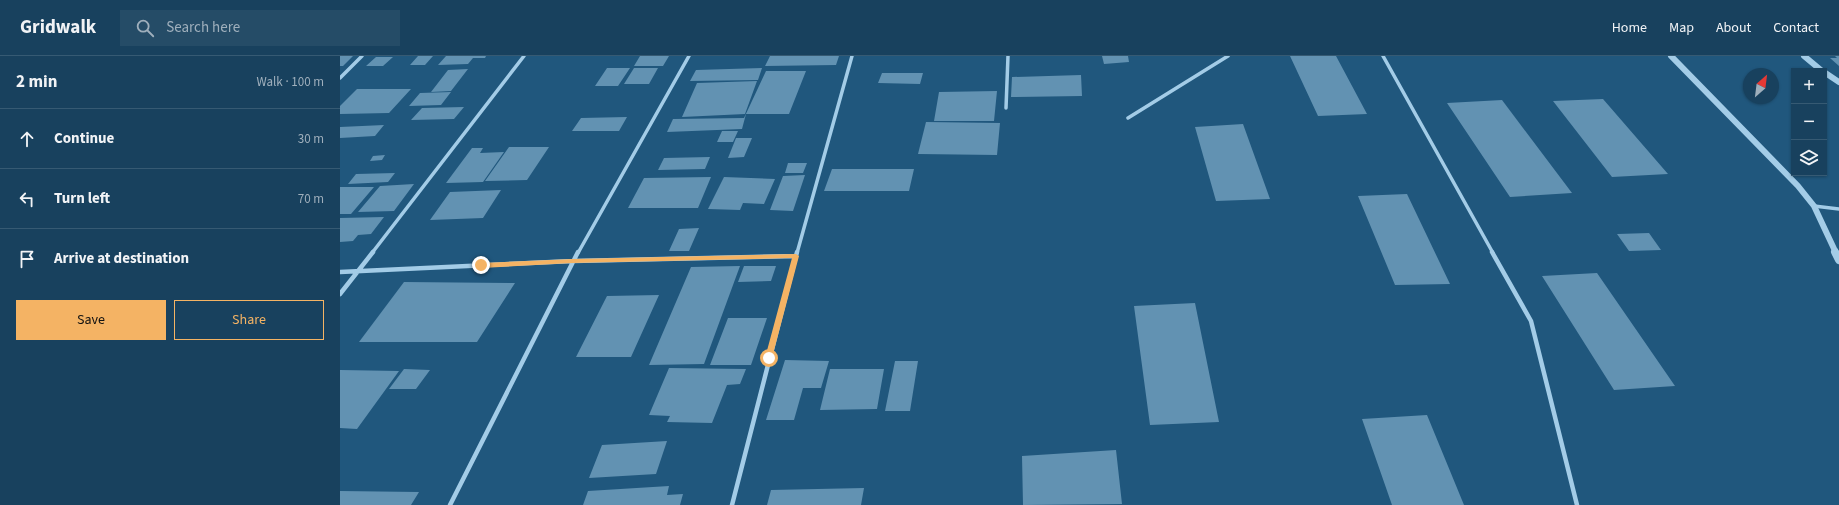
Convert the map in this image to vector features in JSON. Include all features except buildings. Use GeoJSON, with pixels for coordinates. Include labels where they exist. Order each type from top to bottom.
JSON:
{"type":"FeatureCollection","features":[{"type":"Feature","properties":{"kind":"street"},"geometry":{"type":"LineString","coordinates":[[340,78],[362,56]]}},
{"type":"Feature","properties":{"kind":"street"},"geometry":{"type":"LineString","coordinates":[[340,294],[524,56]]}},
{"type":"Feature","properties":{"kind":"street"},"geometry":{"type":"LineString","coordinates":[[450,505],[573,261],[689,56]]}},
{"type":"Feature","properties":{"kind":"street"},"geometry":{"type":"LineString","coordinates":[[732,505],[796,256],[852,56]]}},
{"type":"Feature","properties":{"kind":"street"},"geometry":{"type":"LineString","coordinates":[[1006,108],[1008,56]]}},
{"type":"Feature","properties":{"kind":"street"},"geometry":{"type":"LineString","coordinates":[[1128,118],[1228,56]]}},
{"type":"Feature","properties":{"kind":"street"},"geometry":{"type":"LineString","coordinates":[[1383,56],[1531,321],[1577,505]]}},
{"type":"Feature","properties":{"kind":"street"},"geometry":{"type":"LineString","coordinates":[[1671,56],[1798,186],[1814,206],[1839,260]]}},
{"type":"Feature","properties":{"kind":"street"},"geometry":{"type":"LineString","coordinates":[[1804,56],[1818,68]]}},
{"type":"Feature","properties":{"kind":"street"},"geometry":{"type":"LineString","coordinates":[[1827,74],[1839,82]]}},
{"type":"Feature","properties":{"kind":"street"},"geometry":{"type":"LineString","coordinates":[[1814,206],[1839,209]]}},
{"type":"Feature","properties":{"kind":"street"},"geometry":{"type":"LineString","coordinates":[[340,272],[573,261],[796,256]]}},
{"type":"Feature","properties":{"kind":"route"},"geometry":{"type":"LineString","coordinates":[[481,265],[573,261],[796,256],[769,358]]}}]}
